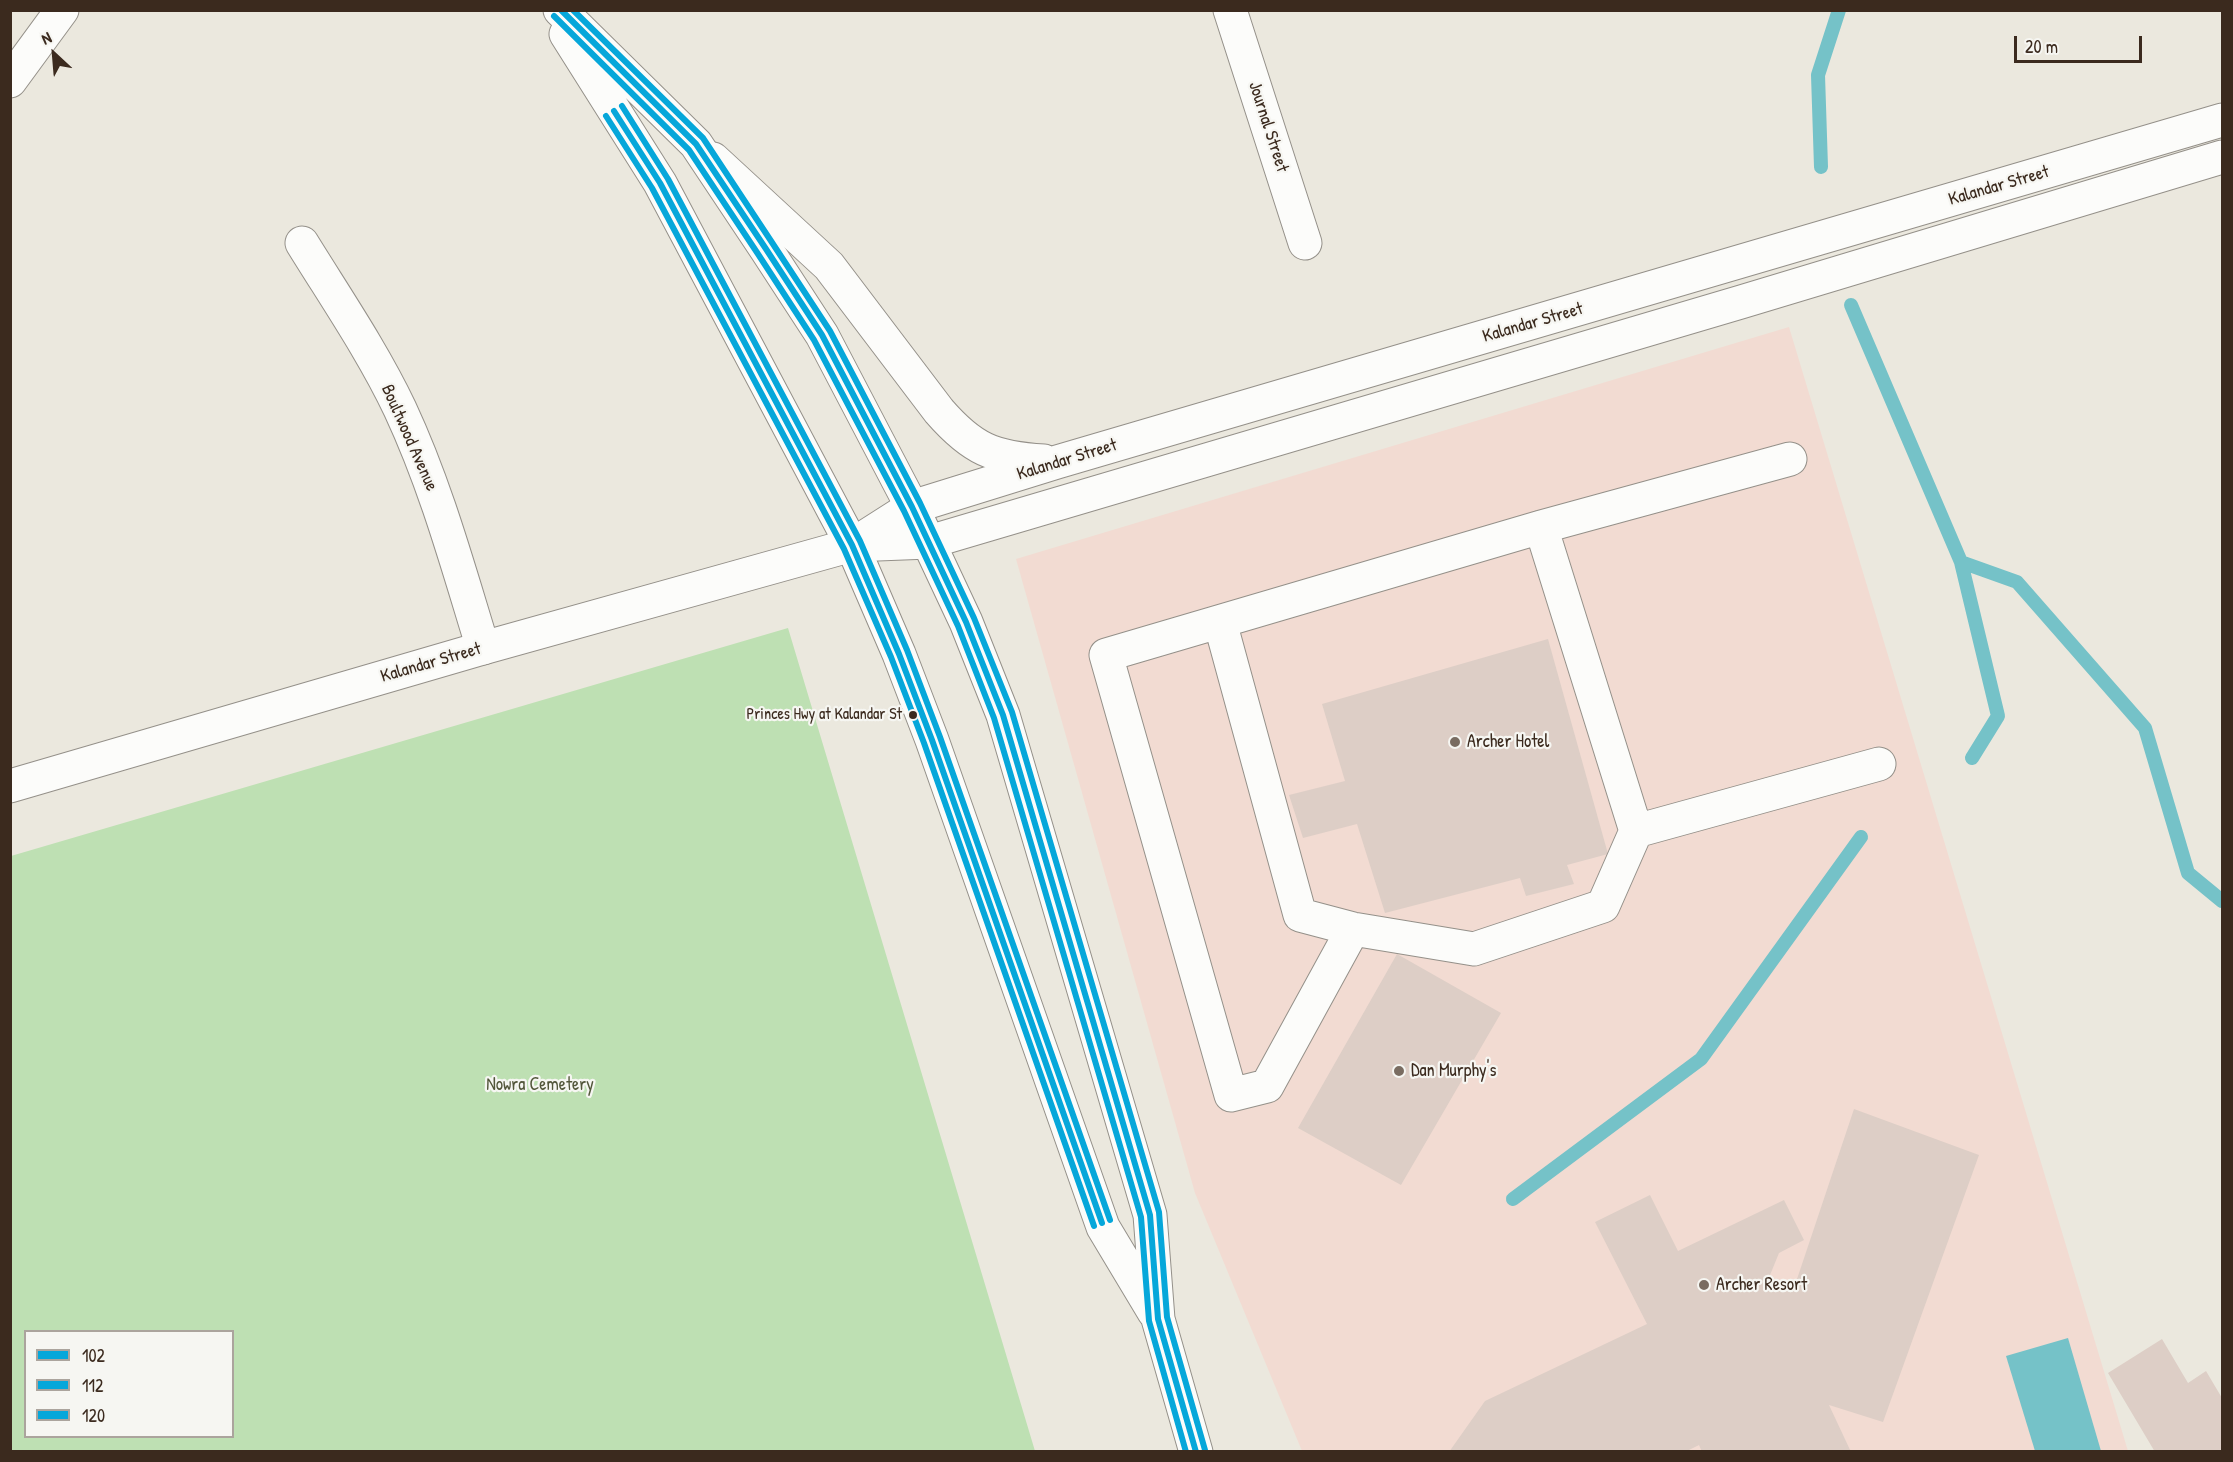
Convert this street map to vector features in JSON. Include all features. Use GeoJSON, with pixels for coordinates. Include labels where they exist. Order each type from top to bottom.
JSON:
{"type":"FeatureCollection","features":[{"type":"Feature","properties":{"kind":"main road"},"geometry":{"type":"LineString","coordinates":[[10,81],[62,10]]}},
{"type":"Feature","properties":{"kind":"main road"},"geometry":{"type":"LineString","coordinates":[[551,10],[660,183],[852,545],[899,654],[932,740],[1103,1227],[1158,1319]]}},
{"type":"Feature","properties":{"kind":"main road"},"geometry":{"type":"LineString","coordinates":[[560,10],[696,144],[829,266],[958,433],[980,448],[1002,456],[1057,462]]}},
{"type":"Feature","properties":{"kind":"main road","name":"Journal Street"},"geometry":{"type":"LineString","coordinates":[[1230,10],[1305,243]]}},
{"type":"Feature","properties":{"kind":"main road","name":"Kalandar Street"},"geometry":{"type":"LineString","coordinates":[[852,545],[912,507],[1057,462],[2223,120]]}},
{"type":"Feature","properties":{"kind":"main road"},"geometry":{"type":"LineString","coordinates":[[696,144],[822,335],[929,542],[966,622],[1003,715],[1150,1215],[1158,1319],[1196,1452]]}},
{"type":"Feature","properties":{"kind":"main road","name":"Kalandar Street"},"geometry":{"type":"LineString","coordinates":[[10,786],[483,648],[852,545],[929,542],[2223,157]]}},
{"type":"Feature","properties":{"kind":"main road","name":"Boultwood Avenue"},"geometry":{"type":"LineString","coordinates":[[302,243],[361,339],[399,409],[435,495],[483,648]]}},
{"type":"Feature","properties":{"kind":"main road"},"geometry":{"type":"LineString","coordinates":[[1353,929],[1267,1086],[1231,1095],[1106,655],[1541,527],[1790,459]]}},
{"type":"Feature","properties":{"kind":"main road"},"geometry":{"type":"LineString","coordinates":[[1220,622],[1300,915],[1353,929],[1474,949],[1603,906],[1636,831],[1541,527]]}},
{"type":"Feature","properties":{"kind":"main road"},"geometry":{"type":"LineString","coordinates":[[1636,831],[1879,764]]}},
{"type":"Feature","properties":{"kind":"shaded area"},"geometry":{"type":"Polygon","coordinates":[[[1789,327],[2128,1451],[1302,1451],[1195,1193],[1016,559],[1789,327]]]}},
{"type":"Feature","properties":{"kind":"green space","name":"Nowra Cemetery"},"geometry":{"type":"Polygon","coordinates":[[[788,628],[1035,1451],[11,1451],[11,856],[788,628]]]}},
{"type":"Feature","properties":{"kind":"water"},"geometry":{"type":"Polygon","coordinates":[[[2068,1338],[2101,1451],[2035,1451],[2006,1356],[2068,1338]]]}},
{"type":"Feature","properties":{"kind":"building","name":"Archer Hotel"},"geometry":{"type":"Polygon","coordinates":[[[1548,639],[1608,854],[1567,865],[1574,884],[1526,896],[1520,878],[1385,913],[1357,824],[1303,838],[1289,795],[1345,781],[1322,704],[1548,639]]]}},
{"type":"Feature","properties":{"kind":"building","name":"Dan Murphy's"},"geometry":{"type":"Polygon","coordinates":[[[1397,954],[1501,1013],[1401,1185],[1298,1128],[1397,954]]]}},
{"type":"Feature","properties":{"kind":"building","name":"Archer Resort"},"geometry":{"type":"Polygon","coordinates":[[[1854,1109],[1979,1155],[1883,1422],[1829,1405],[1851,1452],[1702,1452],[1699,1445],[1685,1452],[1449,1452],[1485,1401],[1647,1324],[1595,1222],[1650,1195],[1678,1251],[1784,1200],[1804,1240],[1779,1253],[1768,1280],[1793,1291],[1854,1109]]]}},
{"type":"Feature","properties":{"kind":"building"},"geometry":{"type":"Polygon","coordinates":[[[2162,1339],[2188,1383],[2206,1371],[2222,1398],[2222,1452],[2155,1452],[2108,1373],[2162,1339]]]}},
{"type":"Feature","properties":{"kind":"waterway"},"geometry":{"type":"LineString","coordinates":[[1821,167],[1818,75],[1839,10]]}},
{"type":"Feature","properties":{"kind":"waterway"},"geometry":{"type":"LineString","coordinates":[[1851,305],[1961,562],[2017,582],[2145,728],[2188,873],[2222,901]]}},
{"type":"Feature","properties":{"kind":"waterway"},"geometry":{"type":"LineString","coordinates":[[1961,562],[1998,716],[1972,758]]}},
{"type":"Feature","properties":{"kind":"waterway"},"geometry":{"type":"LineString","coordinates":[[1513,1199],[1701,1059],[1861,837]]}},
{"type":"Feature","properties":{"kind":"transit line","name":"102"},"geometry":{"type":"LineString","coordinates":[[561,10],[696,144],[766,249],[822,335],[912,507],[966,622],[1003,715],[1150,1215],[1158,1319],[1196,1452]]}},
{"type":"Feature","properties":{"kind":"transit line","name":"120"},"geometry":{"type":"LineString","coordinates":[[573,10],[703,138],[773,244],[830,331],[920,503],[974,618],[1012,712],[1159,1212],[1167,1317],[1205,1450]]}},
{"type":"Feature","properties":{"kind":"transit line","name":"112"},"geometry":{"type":"LineString","coordinates":[[554,16],[689,150],[758,254],[814,340],[904,511],[958,626],[994,718],[1141,1217],[1149,1321],[1186,1452]]}},
{"type":"Feature","properties":{"kind":"transit line","name":"120"},"geometry":{"type":"LineString","coordinates":[[622,106],[668,179],[860,541],[907,650],[940,737],[1110,1220]]}},
{"type":"Feature","properties":{"kind":"transit line","name":"102"},"geometry":{"type":"LineString","coordinates":[[614,111],[660,183],[852,545],[899,654],[932,740],[1102,1223]]}},
{"type":"Feature","properties":{"kind":"transit line","name":"112"},"geometry":{"type":"LineString","coordinates":[[606,116],[652,188],[844,549],[891,657],[924,743],[1094,1226]]}},
{"type":"Feature","properties":{"kind":"place","name":"Princes Hwy at Kalandar St"},"geometry":{"type":"Point","coordinates":[913,715]}},
{"type":"Feature","properties":{"kind":"place","name":"Archer Hotel"},"geometry":{"type":"Point","coordinates":[1455,742]}},
{"type":"Feature","properties":{"kind":"place","name":"Dan Murphy's"},"geometry":{"type":"Point","coordinates":[1399,1071]}},
{"type":"Feature","properties":{"kind":"place","name":"Archer Resort"},"geometry":{"type":"Point","coordinates":[1704,1285]}}]}
